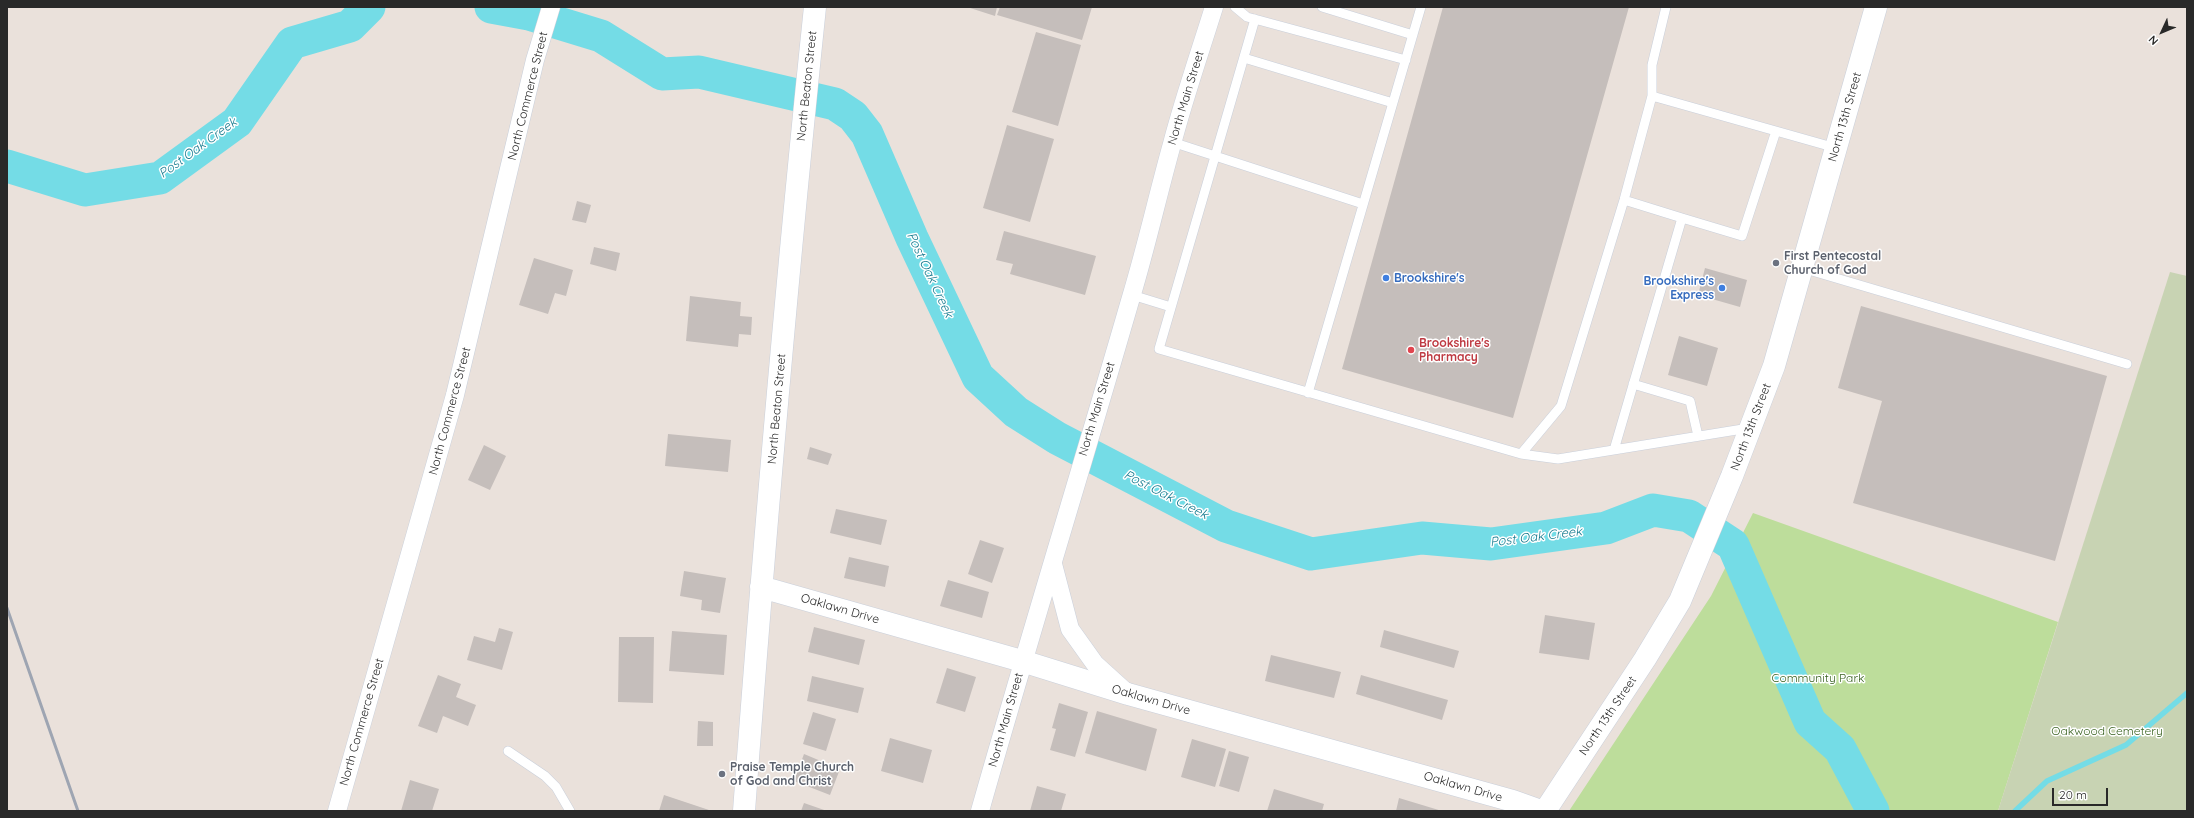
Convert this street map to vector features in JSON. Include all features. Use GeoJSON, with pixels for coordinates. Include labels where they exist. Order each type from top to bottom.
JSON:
{"type":"FeatureCollection","features":[{"type":"Feature","properties":{"kind":"street","name":"North Commerce Street"},"geometry":{"type":"LineString","coordinates":[[337,811],[455,395],[536,60],[551,7]]}},
{"type":"Feature","properties":{"kind":"street","name":"North Beaton Street"},"geometry":{"type":"LineString","coordinates":[[744,811],[761,587],[799,150],[815,7]]}},
{"type":"Feature","properties":{"kind":"street","name":"North Main Street"},"geometry":{"type":"LineString","coordinates":[[980,811],[1022,661],[1053,563],[1074,485],[1132,295],[1172,142],[1214,7]]}},
{"type":"Feature","properties":{"kind":"street","name":"North 13th Street"},"geometry":{"type":"LineString","coordinates":[[1545,811],[1645,659],[1680,601],[1732,476],[1774,366],[1876,7]]}},
{"type":"Feature","properties":{"kind":"street"},"geometry":{"type":"LineString","coordinates":[[1053,563],[1070,629],[1095,664],[1128,694]]}},
{"type":"Feature","properties":{"kind":"street","name":"Oaklawn Drive"},"geometry":{"type":"LineString","coordinates":[[761,587],[1022,661],[1128,694],[1506,799],[1541,811]]}},
{"type":"Feature","properties":{"kind":"lane"},"geometry":{"type":"LineString","coordinates":[[1235,7],[1247,17],[1406,60]]}},
{"type":"Feature","properties":{"kind":"lane"},"geometry":{"type":"LineString","coordinates":[[1322,7],[1413,35]]}},
{"type":"Feature","properties":{"kind":"lane"},"geometry":{"type":"LineString","coordinates":[[1308,393],[1421,7]]}},
{"type":"Feature","properties":{"kind":"lane"},"geometry":{"type":"LineString","coordinates":[[1521,454],[1561,406],[1624,200],[1652,96],[1652,65],[1666,7]]}},
{"type":"Feature","properties":{"kind":"lane"},"geometry":{"type":"LineString","coordinates":[[1255,19],[1159,349],[1521,454],[1558,459],[1751,428]]}},
{"type":"Feature","properties":{"kind":"lane"},"geometry":{"type":"LineString","coordinates":[[1244,58],[1393,103]]}},
{"type":"Feature","properties":{"kind":"lane"},"geometry":{"type":"LineString","coordinates":[[1652,96],[1836,148]]}},
{"type":"Feature","properties":{"kind":"lane"},"geometry":{"type":"LineString","coordinates":[[1624,200],[1742,236],[1776,131]]}},
{"type":"Feature","properties":{"kind":"lane"},"geometry":{"type":"LineString","coordinates":[[1172,142],[1363,204]]}},
{"type":"Feature","properties":{"kind":"lane"},"geometry":{"type":"LineString","coordinates":[[1614,450],[1682,218]]}},
{"type":"Feature","properties":{"kind":"lane"},"geometry":{"type":"LineString","coordinates":[[1802,268],[2127,364]]}},
{"type":"Feature","properties":{"kind":"lane"},"geometry":{"type":"LineString","coordinates":[[1132,295],[1171,307]]}},
{"type":"Feature","properties":{"kind":"lane"},"geometry":{"type":"LineString","coordinates":[[1633,384],[1690,401],[1698,436]]}},
{"type":"Feature","properties":{"kind":"lane"},"geometry":{"type":"LineString","coordinates":[[508,751],[545,776],[556,787],[570,811]]}},
{"type":"Feature","properties":{"kind":"green space","name":"Oakwood Cemetery"},"geometry":{"type":"Polygon","coordinates":[[[2170,272],[2187,276],[2187,811],[1998,811],[2170,272]]]}},
{"type":"Feature","properties":{"kind":"green space","name":"Community Park"},"geometry":{"type":"Polygon","coordinates":[[[1753,513],[2058,622],[1998,811],[1569,811],[1711,596],[1753,513]]]}},
{"type":"Feature","properties":{"kind":"building"},"geometry":{"type":"Polygon","coordinates":[[[967,7],[997,7],[995,16],[967,7]]]}},
{"type":"Feature","properties":{"kind":"building"},"geometry":{"type":"Polygon","coordinates":[[[1000,7],[1092,7],[1082,40],[997,15],[1000,7]]]}},
{"type":"Feature","properties":{"kind":"building"},"geometry":{"type":"Polygon","coordinates":[[[1443,7],[1629,7],[1513,418],[1342,369],[1443,7]]]}},
{"type":"Feature","properties":{"kind":"building"},"geometry":{"type":"Polygon","coordinates":[[[1036,32],[1081,45],[1058,126],[1012,112],[1036,32]]]}},
{"type":"Feature","properties":{"kind":"building"},"geometry":{"type":"Polygon","coordinates":[[[1007,125],[1054,139],[1030,222],[983,208],[1007,125]]]}},
{"type":"Feature","properties":{"kind":"building"},"geometry":{"type":"Polygon","coordinates":[[[577,201],[591,205],[586,223],[572,220],[577,201]]]}},
{"type":"Feature","properties":{"kind":"building"},"geometry":{"type":"Polygon","coordinates":[[[1004,231],[1096,256],[1085,295],[1010,274],[1013,264],[996,260],[1004,231]]]}},
{"type":"Feature","properties":{"kind":"building"},"geometry":{"type":"Polygon","coordinates":[[[594,247],[620,253],[616,271],[590,264],[594,247]]]}},
{"type":"Feature","properties":{"kind":"building"},"geometry":{"type":"Polygon","coordinates":[[[534,258],[573,270],[566,296],[555,293],[548,314],[519,305],[534,258]]]}},
{"type":"Feature","properties":{"kind":"building","name":"Brookshire's Express"},"geometry":{"type":"Polygon","coordinates":[[[1705,268],[1747,280],[1740,307],[1698,295],[1705,268]]]}},
{"type":"Feature","properties":{"kind":"building"},"geometry":{"type":"Polygon","coordinates":[[[690,296],[741,302],[740,316],[752,317],[751,335],[739,334],[738,347],[686,341],[690,296]]]}},
{"type":"Feature","properties":{"kind":"building"},"geometry":{"type":"Polygon","coordinates":[[[1861,306],[2107,376],[2055,561],[1853,503],[1882,401],[1838,388],[1861,306]]]}},
{"type":"Feature","properties":{"kind":"building"},"geometry":{"type":"Polygon","coordinates":[[[1679,336],[1718,348],[1707,386],[1668,375],[1679,336]]]}},
{"type":"Feature","properties":{"kind":"building"},"geometry":{"type":"Polygon","coordinates":[[[668,434],[731,440],[728,472],[665,466],[668,434]]]}},
{"type":"Feature","properties":{"kind":"building"},"geometry":{"type":"Polygon","coordinates":[[[484,445],[506,456],[490,490],[468,480],[484,445]]]}},
{"type":"Feature","properties":{"kind":"building"},"geometry":{"type":"Polygon","coordinates":[[[810,447],[832,454],[828,465],[807,459],[810,447]]]}},
{"type":"Feature","properties":{"kind":"building"},"geometry":{"type":"Polygon","coordinates":[[[836,509],[887,520],[881,545],[830,533],[836,509]]]}},
{"type":"Feature","properties":{"kind":"building"},"geometry":{"type":"Polygon","coordinates":[[[980,540],[1004,548],[992,583],[968,574],[980,540]]]}},
{"type":"Feature","properties":{"kind":"building"},"geometry":{"type":"Polygon","coordinates":[[[849,557],[889,566],[885,587],[844,578],[849,557]]]}},
{"type":"Feature","properties":{"kind":"building"},"geometry":{"type":"Polygon","coordinates":[[[684,571],[726,578],[720,613],[701,610],[702,600],[680,596],[684,571]]]}},
{"type":"Feature","properties":{"kind":"building"},"geometry":{"type":"Polygon","coordinates":[[[948,580],[989,592],[982,618],[940,606],[948,580]]]}},
{"type":"Feature","properties":{"kind":"building"},"geometry":{"type":"Polygon","coordinates":[[[1545,615],[1595,623],[1589,660],[1539,653],[1545,615]]]}},
{"type":"Feature","properties":{"kind":"building"},"geometry":{"type":"Polygon","coordinates":[[[814,627],[865,640],[859,665],[808,652],[814,627]]]}},
{"type":"Feature","properties":{"kind":"building"},"geometry":{"type":"Polygon","coordinates":[[[499,628],[513,632],[502,670],[467,660],[474,636],[495,642],[499,628]]]}},
{"type":"Feature","properties":{"kind":"building"},"geometry":{"type":"Polygon","coordinates":[[[1384,630],[1459,651],[1454,668],[1380,647],[1384,630]]]}},
{"type":"Feature","properties":{"kind":"building"},"geometry":{"type":"Polygon","coordinates":[[[672,631],[727,635],[724,675],[669,671],[672,631]]]}},
{"type":"Feature","properties":{"kind":"building"},"geometry":{"type":"Polygon","coordinates":[[[619,637],[654,637],[653,703],[618,702],[619,637]]]}},
{"type":"Feature","properties":{"kind":"building"},"geometry":{"type":"Polygon","coordinates":[[[1271,655],[1341,672],[1334,698],[1265,681],[1271,655]]]}},
{"type":"Feature","properties":{"kind":"building"},"geometry":{"type":"Polygon","coordinates":[[[947,668],[976,677],[965,712],[936,703],[947,668]]]}},
{"type":"Feature","properties":{"kind":"building"},"geometry":{"type":"Polygon","coordinates":[[[438,675],[461,684],[456,697],[476,705],[468,726],[443,716],[437,733],[418,726],[438,675]]]}},
{"type":"Feature","properties":{"kind":"building"},"geometry":{"type":"Polygon","coordinates":[[[1361,675],[1448,700],[1442,720],[1356,694],[1361,675]]]}},
{"type":"Feature","properties":{"kind":"building"},"geometry":{"type":"Polygon","coordinates":[[[812,676],[864,688],[858,713],[807,701],[812,676]]]}},
{"type":"Feature","properties":{"kind":"building"},"geometry":{"type":"Polygon","coordinates":[[[1059,703],[1088,712],[1075,757],[1050,750],[1056,729],[1052,728],[1059,703]]]}},
{"type":"Feature","properties":{"kind":"building"},"geometry":{"type":"Polygon","coordinates":[[[1097,711],[1157,729],[1146,771],[1085,753],[1097,711]]]}},
{"type":"Feature","properties":{"kind":"building"},"geometry":{"type":"Polygon","coordinates":[[[813,712],[836,719],[826,751],[803,744],[813,712]]]}},
{"type":"Feature","properties":{"kind":"building"},"geometry":{"type":"Polygon","coordinates":[[[698,721],[713,722],[713,746],[697,746],[698,721]]]}},
{"type":"Feature","properties":{"kind":"building"},"geometry":{"type":"Polygon","coordinates":[[[890,738],[932,750],[923,783],[881,771],[890,738]]]}},
{"type":"Feature","properties":{"kind":"building"},"geometry":{"type":"Polygon","coordinates":[[[1192,739],[1226,749],[1215,787],[1181,777],[1192,739]]]}},
{"type":"Feature","properties":{"kind":"building"},"geometry":{"type":"Polygon","coordinates":[[[1229,751],[1249,757],[1239,792],[1219,786],[1229,751]]]}},
{"type":"Feature","properties":{"kind":"building"},"geometry":{"type":"Polygon","coordinates":[[[804,754],[840,769],[830,795],[794,781],[804,754]]]}},
{"type":"Feature","properties":{"kind":"building"},"geometry":{"type":"Polygon","coordinates":[[[410,780],[439,789],[432,811],[401,811],[410,780]]]}},
{"type":"Feature","properties":{"kind":"building"},"geometry":{"type":"Polygon","coordinates":[[[1037,786],[1066,794],[1061,811],[1030,811],[1037,786]]]}},
{"type":"Feature","properties":{"kind":"building"},"geometry":{"type":"Polygon","coordinates":[[[1274,789],[1324,804],[1322,811],[1267,811],[1274,789]]]}},
{"type":"Feature","properties":{"kind":"building"},"geometry":{"type":"Polygon","coordinates":[[[664,795],[709,810],[709,811],[659,811],[664,795]]]}},
{"type":"Feature","properties":{"kind":"building"},"geometry":{"type":"Polygon","coordinates":[[[1399,798],[1442,811],[1396,811],[1399,798]]]}},
{"type":"Feature","properties":{"kind":"building"},"geometry":{"type":"Polygon","coordinates":[[[804,803],[827,811],[801,811],[804,803]]]}},
{"type":"Feature","properties":{"kind":"waterway","name":"Post Oak Creek"},"geometry":{"type":"LineString","coordinates":[[7,166],[85,190],[160,178],[237,122],[292,43],[350,26],[369,7]]}},
{"type":"Feature","properties":{"kind":"waterway","name":"Post Oak Creek"},"geometry":{"type":"LineString","coordinates":[[491,7],[529,14],[601,36],[662,74],[699,72],[835,104],[853,116],[867,134],[912,238],[978,377],[1016,412],[1057,438],[1226,526],[1311,554],[1422,538],[1491,544],[1606,528],[1653,510],[1689,516],[1733,545],[1810,722],[1840,749],[1873,811]]}},
{"type":"Feature","properties":{"kind":"waterway"},"geometry":{"type":"LineString","coordinates":[[2015,811],[2047,781],[2126,745],[2187,693]]}},
{"type":"Feature","properties":{"kind":"railway"},"geometry":{"type":"LineString","coordinates":[[7,608],[78,811]]}},
{"type":"Feature","properties":{"kind":"place","name":"First Pentecostal Church of God"},"geometry":{"type":"Point","coordinates":[1776,263]}},
{"type":"Feature","properties":{"kind":"place","name":"Brookshire's"},"geometry":{"type":"Point","coordinates":[1386,278]}},
{"type":"Feature","properties":{"kind":"place","name":"Brookshire's Express"},"geometry":{"type":"Point","coordinates":[1722,288]}},
{"type":"Feature","properties":{"kind":"place","name":"Brookshire's Pharmacy"},"geometry":{"type":"Point","coordinates":[1411,350]}},
{"type":"Feature","properties":{"kind":"place","name":"Praise Temple Church of God and Christ"},"geometry":{"type":"Point","coordinates":[722,774]}}]}
